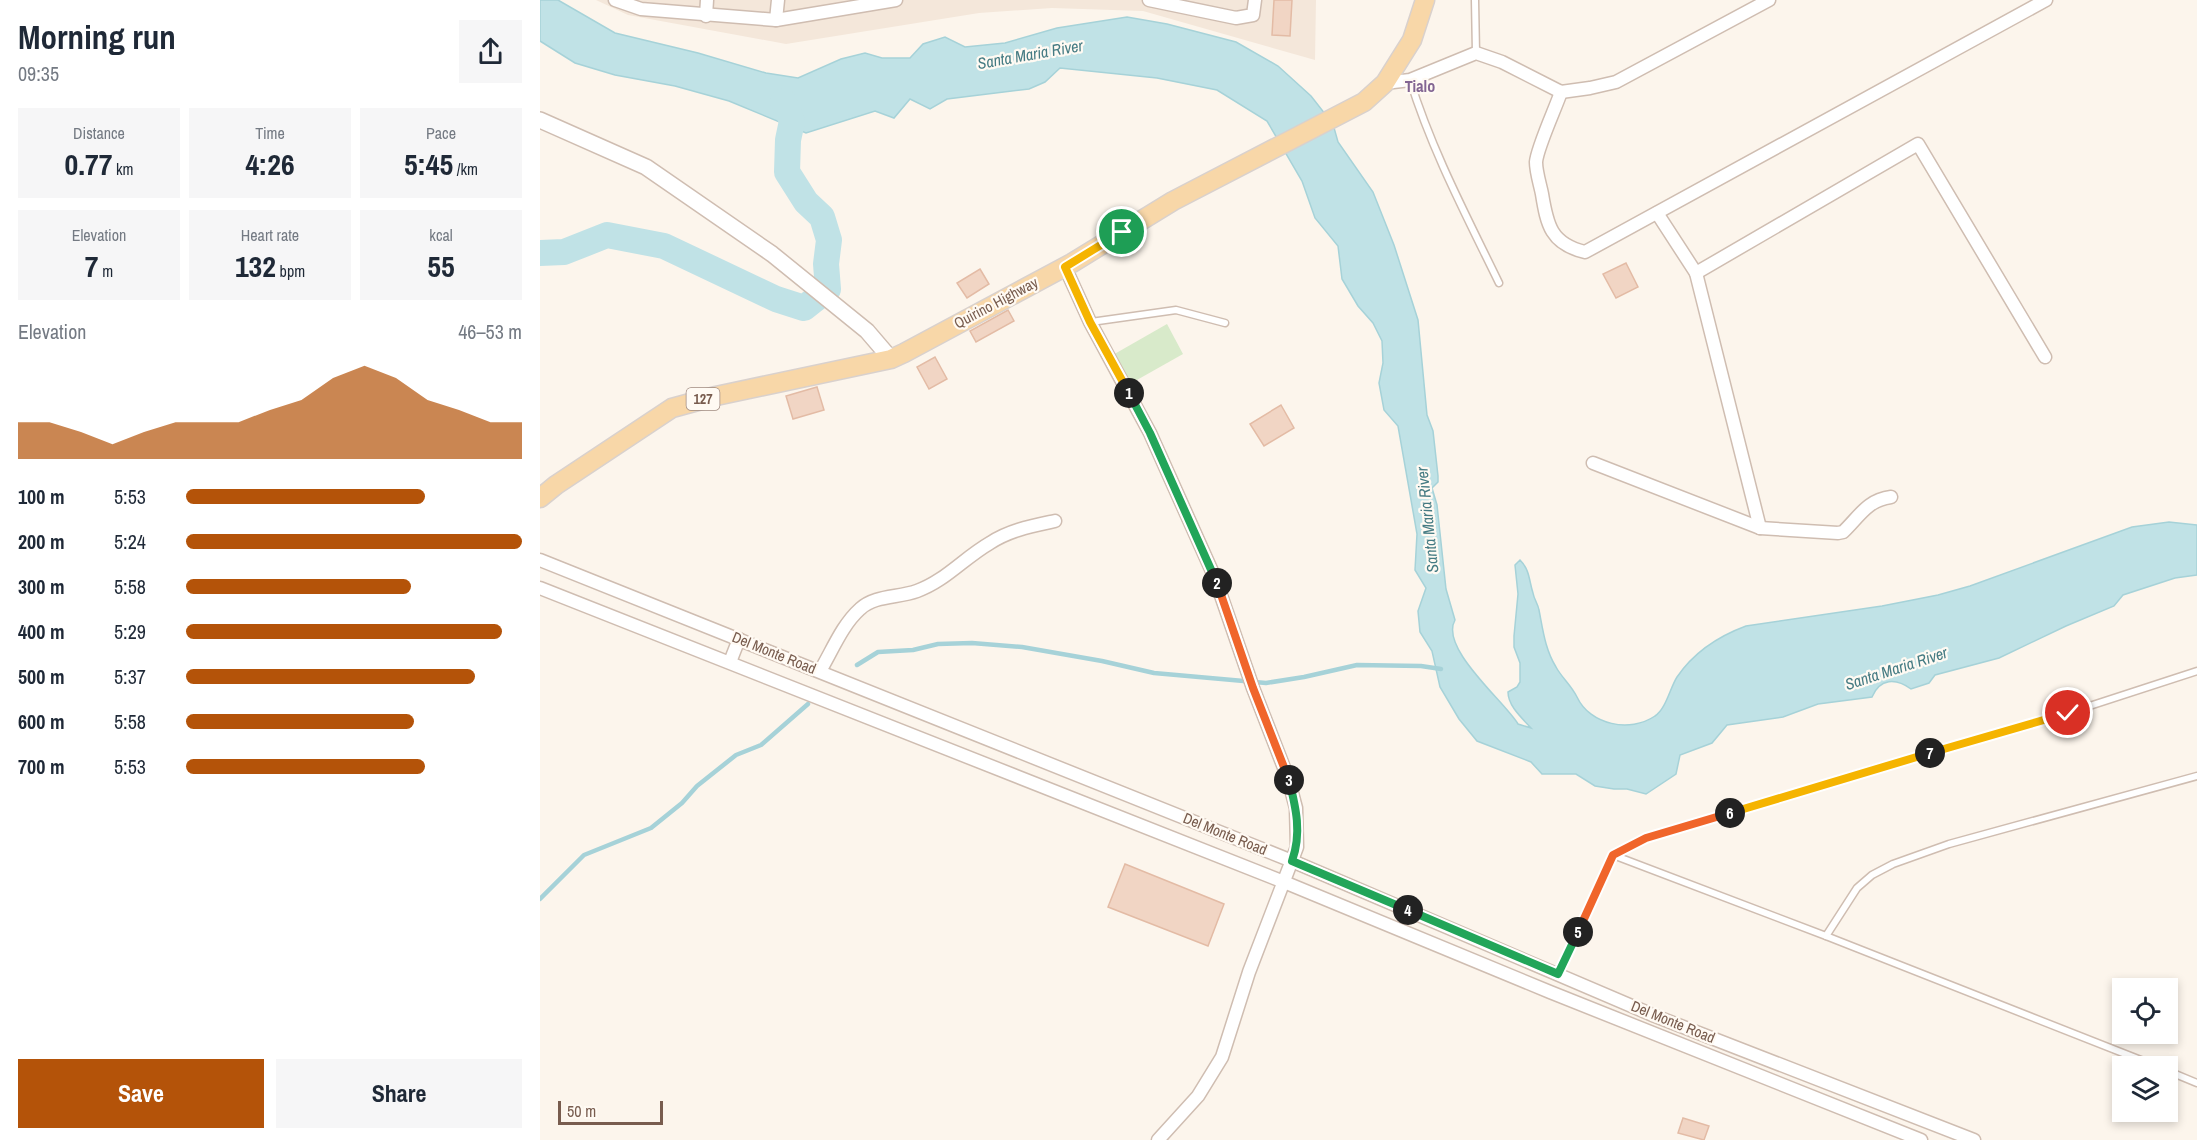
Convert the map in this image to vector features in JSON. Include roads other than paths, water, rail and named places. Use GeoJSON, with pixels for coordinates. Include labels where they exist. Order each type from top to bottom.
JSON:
{"type":"FeatureCollection","features":[{"type":"Feature","properties":{"kind":"main road","name":"Quirino Highway"},"geometry":{"type":"LineString","coordinates":[[540,498],[672,408],[716,396],[891,359],[1065,267],[1173,201],[1364,102],[1385,83],[1412,40],[1425,0]]}},
{"type":"Feature","properties":{"kind":"street"},"geometry":{"type":"LineString","coordinates":[[615,0],[706,16],[776,20],[841,5],[896,0]]}},
{"type":"Feature","properties":{"kind":"street"},"geometry":{"type":"LineString","coordinates":[[706,16],[707,0]]}},
{"type":"Feature","properties":{"kind":"street"},"geometry":{"type":"LineString","coordinates":[[776,20],[778,0]]}},
{"type":"Feature","properties":{"kind":"street"},"geometry":{"type":"LineString","coordinates":[[1149,0],[1187,3],[1236,18],[1253,15],[1255,0]]}},
{"type":"Feature","properties":{"kind":"street"},"geometry":{"type":"LineString","coordinates":[[1385,83],[1410,80],[1476,53],[1502,62],[1561,92],[1590,88],[1616,82],[1769,0]]}},
{"type":"Feature","properties":{"kind":"street"},"geometry":{"type":"LineString","coordinates":[[1561,92],[1536,160],[1547,223],[1556,238],[1572,249],[1585,252],[2046,0]]}},
{"type":"Feature","properties":{"kind":"street"},"geometry":{"type":"LineString","coordinates":[[540,120],[646,167],[772,254],[867,331],[891,359]]}},
{"type":"Feature","properties":{"kind":"street"},"geometry":{"type":"LineString","coordinates":[[1696,273],[1918,144],[2045,357]]}},
{"type":"Feature","properties":{"kind":"street"},"geometry":{"type":"LineString","coordinates":[[1657,213],[1696,273],[1760,528]]}},
{"type":"Feature","properties":{"kind":"street"},"geometry":{"type":"LineString","coordinates":[[1065,267],[1090,322],[1150,433],[1215,578],[1251,682],[1288,778],[1296,808],[1298,840],[1292,861],[1249,972],[1222,1056],[1198,1096],[1158,1140]]}},
{"type":"Feature","properties":{"kind":"street"},"geometry":{"type":"LineString","coordinates":[[1593,463],[1760,528],[1838,533],[1847,528],[1864,508],[1879,499],[1891,497]]}},
{"type":"Feature","properties":{"kind":"street"},"geometry":{"type":"LineString","coordinates":[[820,671],[851,619],[870,602],[915,592],[955,570],[988,543],[1015,530],[1055,521]]}},
{"type":"Feature","properties":{"kind":"street","name":"Del Monte Road"},"geometry":{"type":"LineString","coordinates":[[540,560],[1292,861],[1655,1016],[1974,1140]]}},
{"type":"Feature","properties":{"kind":"street","name":"Del Monte Road"},"geometry":{"type":"LineString","coordinates":[[540,588],[1284,882],[1891,1135],[1921,1140]]}},
{"type":"Feature","properties":{"kind":"street"},"geometry":{"type":"LineString","coordinates":[[729,662],[739,639]]}},
{"type":"Feature","properties":{"kind":"street"},"geometry":{"type":"LineString","coordinates":[[1550,992],[1558,974]]}},
{"type":"Feature","properties":{"kind":"lane"},"geometry":{"type":"LineString","coordinates":[[1475,0],[1476,53]]}},
{"type":"Feature","properties":{"kind":"lane"},"geometry":{"type":"LineString","coordinates":[[1410,80],[1421,115],[1498,283]]}},
{"type":"Feature","properties":{"kind":"lane"},"geometry":{"type":"LineString","coordinates":[[1090,322],[1176,310],[1226,323]]}},
{"type":"Feature","properties":{"kind":"lane"},"geometry":{"type":"LineString","coordinates":[[1558,974],[1613,855],[1646,838],[2068,713],[2197,671]]}},
{"type":"Feature","properties":{"kind":"lane"},"geometry":{"type":"LineString","coordinates":[[1826,936],[1857,888],[1872,875],[1893,864],[1949,844],[2197,776]]}},
{"type":"Feature","properties":{"kind":"lane"},"geometry":{"type":"LineString","coordinates":[[1613,855],[2131,1056]]}},
{"type":"Feature","properties":{"kind":"lane"},"geometry":{"type":"LineString","coordinates":[[2178,1075],[2197,1083]]}},
{"type":"Feature","properties":{"kind":"water","name":"Santa Maria River"},"geometry":{"type":"Polygon","coordinates":[[[540,0],[558,0],[615,33],[698,53],[766,73],[798,78],[841,59],[865,53],[882,58],[910,58],[923,44],[945,37],[965,47],[1005,43],[1057,28],[1127,17],[1167,24],[1236,42],[1278,66],[1311,96],[1333,124],[1338,142],[1373,192],[1394,245],[1418,320],[1427,415],[1433,431],[1438,476],[1438,482],[1432,488],[1437,505],[1446,589],[1455,620],[1453,632],[1456,645],[1464,659],[1518,724],[1531,728],[1513,707],[1508,692],[1517,687],[1520,682],[1520,663],[1514,647],[1514,636],[1518,594],[1515,565],[1520,560],[1527,572],[1547,646],[1558,671],[1583,707],[1591,714],[1601,720],[1623,725],[1645,721],[1659,713],[1677,677],[1691,660],[1717,640],[1746,626],[1882,606],[1938,595],[1970,586],[2132,527],[2169,522],[2197,525],[2197,575],[2175,578],[2123,595],[2114,606],[1999,658],[1935,675],[1929,683],[1911,689],[1900,683],[1889,682],[1879,686],[1872,697],[1818,704],[1783,717],[1727,725],[1712,743],[1680,755],[1676,774],[1646,794],[1627,789],[1595,786],[1576,774],[1542,774],[1531,762],[1477,741],[1459,719],[1440,687],[1432,651],[1420,632],[1418,611],[1426,588],[1415,570],[1417,534],[1398,426],[1384,410],[1379,383],[1383,363],[1382,341],[1373,323],[1358,306],[1342,279],[1338,246],[1315,218],[1302,181],[1267,121],[1217,90],[1157,78],[1060,68],[1045,82],[1029,89],[947,99],[930,109],[910,99],[894,118],[875,111],[806,133],[729,101],[675,86],[615,75],[575,63],[540,41],[540,0]]]}},
{"type":"Feature","properties":{"kind":"waterway"},"geometry":{"type":"LineString","coordinates":[[540,253],[564,252],[607,235],[664,246],[776,299],[804,308],[828,289],[826,264],[829,240],[822,217],[806,202],[787,172],[788,140],[792,121],[783,101]]}},
{"type":"Feature","properties":{"kind":"waterway"},"geometry":{"type":"LineString","coordinates":[[857,665],[878,652],[913,650],[938,644],[972,643],[1022,647],[1154,673],[1266,683],[1357,665],[1421,666],[1441,669]]}},
{"type":"Feature","properties":{"kind":"waterway"},"geometry":{"type":"LineString","coordinates":[[540,899],[584,855],[651,828],[682,803],[697,786],[736,755],[761,745],[808,704]]}},
{"type":"Feature","properties":{"kind":"district","name":"Tialo"},"geometry":{"type":"Point","coordinates":[1420,86]}}]}
